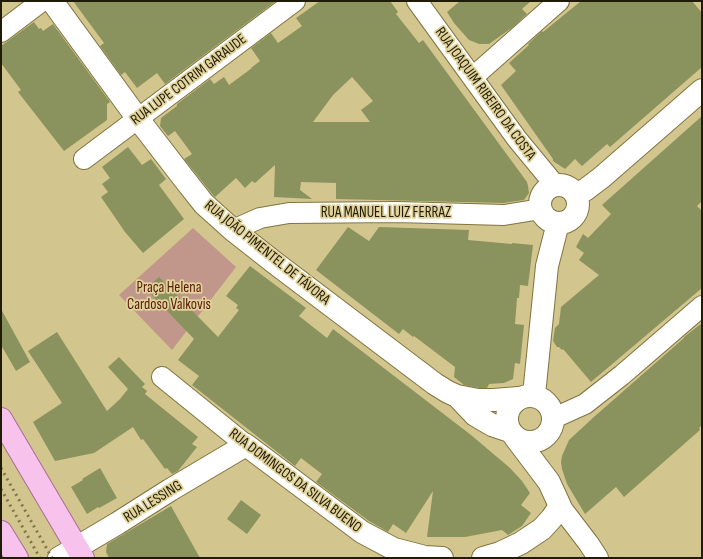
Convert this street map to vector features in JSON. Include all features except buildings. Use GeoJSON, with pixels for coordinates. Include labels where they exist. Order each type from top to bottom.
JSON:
{"type":"FeatureCollection","features":[{"type":"Feature","properties":{"kind":"main road"},"geometry":{"type":"LineString","coordinates":[[1,419],[73,554]]}},
{"type":"Feature","properties":{"kind":"main road"},"geometry":{"type":"LineString","coordinates":[[1,532],[16,558]]}},
{"type":"Feature","properties":{"kind":"street"},"geometry":{"type":"LineString","coordinates":[[1,32],[42,1]]}},
{"type":"Feature","properties":{"kind":"street","name":"RUA JOÃO PIMENTEL DE TÁVORA"},"geometry":{"type":"LineString","coordinates":[[52,1],[138,119],[185,180],[204,204],[233,230],[281,268],[448,392],[457,396],[478,400],[526,397]]}},
{"type":"Feature","properties":{"kind":"street","name":"RUA LUPE COTRIM GARAUDE"},"geometry":{"type":"LineString","coordinates":[[84,159],[295,1]]}},
{"type":"Feature","properties":{"kind":"street","name":"RUA JOAQUIM RIBEIRO DA COSTA"},"geometry":{"type":"LineString","coordinates":[[417,1],[517,140],[555,185]]}},
{"type":"Feature","properties":{"kind":"street"},"geometry":{"type":"LineString","coordinates":[[473,78],[559,1]]}},
{"type":"Feature","properties":{"kind":"street"},"geometry":{"type":"LineString","coordinates":[[575,194],[585,190],[601,178],[702,90]]}},
{"type":"Feature","properties":{"kind":"street"},"geometry":{"type":"LineString","coordinates":[[555,185],[567,186],[572,189],[575,194],[578,199],[577,211],[570,220],[558,223],[547,218],[543,214],[540,202],[545,191],[549,188],[555,185]]}},
{"type":"Feature","properties":{"kind":"street","name":"RUA MANUEL LUIZ FERRAZ"},"geometry":{"type":"LineString","coordinates":[[233,230],[260,218],[289,213],[397,212],[504,215],[541,208]]}},
{"type":"Feature","properties":{"kind":"street"},"geometry":{"type":"LineString","coordinates":[[526,397],[547,266],[558,223]]}},
{"type":"Feature","properties":{"kind":"street"},"geometry":{"type":"LineString","coordinates":[[513,434],[522,441],[530,442],[544,438],[552,425],[585,404],[622,375],[702,306]]}},
{"type":"Feature","properties":{"kind":"street","name":"RUA DOMINGOS DA SILVA BUENO"},"geometry":{"type":"LineString","coordinates":[[162,377],[246,445],[362,532],[394,549],[442,558]]}},
{"type":"Feature","properties":{"kind":"street","name":"RUA JOÃO PIMENTEL DE TÁVORA"},"geometry":{"type":"LineString","coordinates":[[457,396],[475,415],[492,425],[513,434]]}},
{"type":"Feature","properties":{"kind":"street"},"geometry":{"type":"LineString","coordinates":[[549,482],[552,410],[548,403],[542,398],[526,397],[513,403],[509,409],[507,424],[549,482],[560,506],[598,558]]}},
{"type":"Feature","properties":{"kind":"street","name":"RUA LESSING"},"geometry":{"type":"LineString","coordinates":[[73,554],[170,490],[246,445]]}},
{"type":"Feature","properties":{"kind":"street"},"geometry":{"type":"LineString","coordinates":[[483,558],[500,553],[542,529],[560,506]]}},
{"type":"Feature","properties":{"kind":"green space","name":"Praça Helena Cardoso Valkovis"},"geometry":{"type":"Polygon","coordinates":[[[193,228],[236,267],[172,350],[119,295],[193,228]]]}},
{"type":"Feature","properties":{"kind":"railway"},"geometry":{"type":"LineString","coordinates":[[1,468],[52,558]]}},
{"type":"Feature","properties":{"kind":"railway"},"geometry":{"type":"LineString","coordinates":[[1,489],[40,558]]}}]}
